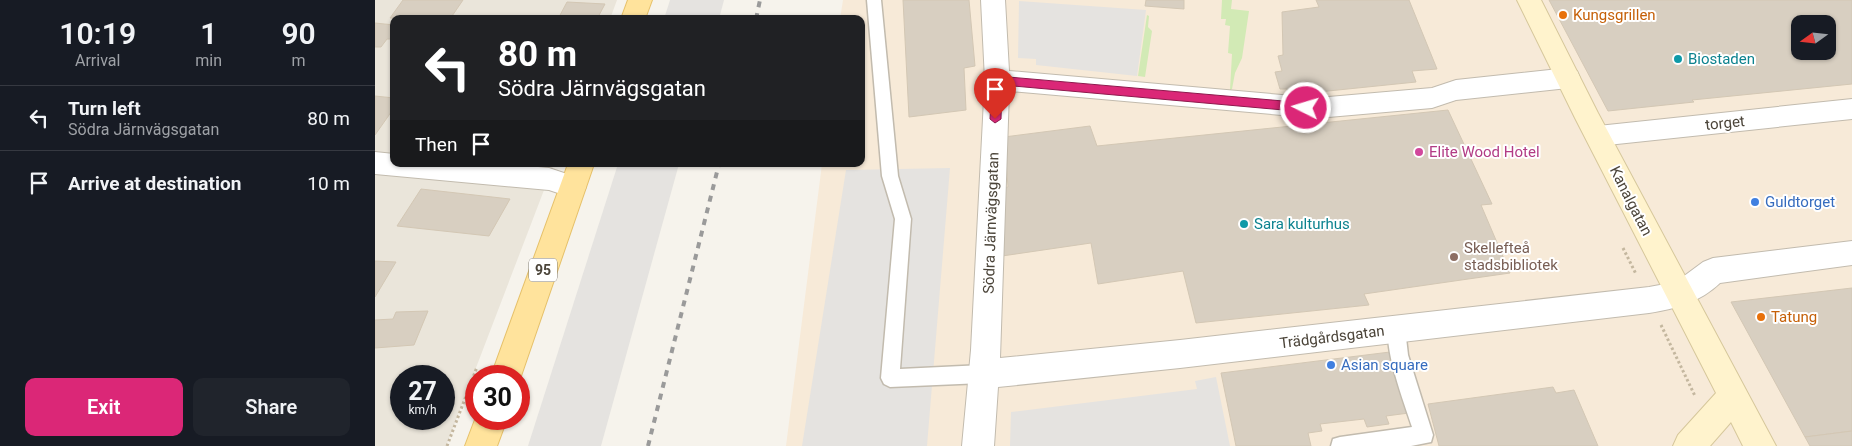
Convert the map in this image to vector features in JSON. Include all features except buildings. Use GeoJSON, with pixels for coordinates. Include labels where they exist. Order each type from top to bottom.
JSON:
{"type":"FeatureCollection","features":[{"type":"Feature","properties":{"kind":"main road"},"geometry":{"type":"LineString","coordinates":[[634,15],[640,0]]}},
{"type":"Feature","properties":{"kind":"main road","name":"Kanalgatan"},"geometry":{"type":"LineString","coordinates":[[1529,1],[1760,446]]}},
{"type":"Feature","properties":{"kind":"main road","name":"95"},"geometry":{"type":"LineString","coordinates":[[510,365],[577,176]]}},
{"type":"Feature","properties":{"kind":"main road"},"geometry":{"type":"LineString","coordinates":[[1689,446],[1734,396]]}},
{"type":"Feature","properties":{"kind":"main road"},"geometry":{"type":"LineString","coordinates":[[481,446],[487,430]]}},
{"type":"Feature","properties":{"kind":"street","name":"Södra Järnvägsgatan"},"geometry":{"type":"LineString","coordinates":[[978,446],[986,350],[997,80],[993,0]]}},
{"type":"Feature","properties":{"kind":"street"},"geometry":{"type":"LineString","coordinates":[[997,80],[1296,107],[1348,107],[1432,98],[1456,90],[1568,78]]}},
{"type":"Feature","properties":{"kind":"street","name":"torget"},"geometry":{"type":"LineString","coordinates":[[1598,136],[1852,109]]}},
{"type":"Feature","properties":{"kind":"street"},"geometry":{"type":"LineString","coordinates":[[375,163],[390,164]]}},
{"type":"Feature","properties":{"kind":"street"},"geometry":{"type":"LineString","coordinates":[[418,167],[549,179],[577,176]]}},
{"type":"Feature","properties":{"kind":"street"},"geometry":{"type":"LineString","coordinates":[[1680,295],[1702,283],[1713,271],[1852,253]]}},
{"type":"Feature","properties":{"kind":"street","name":"Trädgårdsgatan"},"geometry":{"type":"LineString","coordinates":[[983,374],[1396,329],[1680,295]]}},
{"type":"Feature","properties":{"kind":"lane"},"geometry":{"type":"LineString","coordinates":[[874,0],[890,176],[903,219],[890,378],[983,374]]}},
{"type":"Feature","properties":{"kind":"lane"},"geometry":{"type":"LineString","coordinates":[[1340,446],[1424,435],[1399,355],[1396,329]]}},
{"type":"Feature","properties":{"kind":"shaded area"},"geometry":{"type":"Polygon","coordinates":[[[375,0],[617,0],[611,15],[390,15],[390,167],[553,167],[477,365],[465,365],[465,396],[455,422],[455,365],[390,365],[390,430],[452,430],[446,446],[375,446],[375,0]]]}},
{"type":"Feature","properties":{"kind":"shaded area"},"geometry":{"type":"Polygon","coordinates":[[[670,0],[724,0],[720,15],[665,15],[670,0]]]}},
{"type":"Feature","properties":{"kind":"shaded area"},"geometry":{"type":"Polygon","coordinates":[[[843,0],[1852,0],[1852,446],[786,446],[822,167],[865,167],[865,15],[841,15],[843,0]]]}},
{"type":"Feature","properties":{"kind":"shaded area"},"geometry":{"type":"Polygon","coordinates":[[[1019,1],[1146,10],[1137,76],[1036,65],[1036,59],[1018,58],[1019,1]]]}},
{"type":"Feature","properties":{"kind":"shaded area"},"geometry":{"type":"Polygon","coordinates":[[[617,167],[678,167],[601,446],[528,446],[617,167]]]}},
{"type":"Feature","properties":{"kind":"shaded area"},"geometry":{"type":"Polygon","coordinates":[[[950,168],[927,446],[802,446],[846,170],[950,168]]]}},
{"type":"Feature","properties":{"kind":"shaded area"},"geometry":{"type":"Polygon","coordinates":[[[1216,377],[1230,446],[1010,446],[1011,412],[1197,389],[1195,381],[1216,377]]]}},
{"type":"Feature","properties":{"kind":"green space"},"geometry":{"type":"Polygon","coordinates":[[[1222,0],[1232,0],[1231,9],[1249,11],[1242,58],[1235,73],[1232,89],[1230,90],[1232,54],[1228,53],[1230,26],[1225,25],[1226,19],[1221,19],[1222,0]]]}},
{"type":"Feature","properties":{"kind":"green space"},"geometry":{"type":"Polygon","coordinates":[[[1147,15],[1149,16],[1148,27],[1152,31],[1145,77],[1138,76],[1147,15]]]}},
{"type":"Feature","properties":{"kind":"railway"},"geometry":{"type":"LineString","coordinates":[[757,15],[760,0]]}},
{"type":"Feature","properties":{"kind":"railway"},"geometry":{"type":"LineString","coordinates":[[648,446],[718,167]]}},
{"type":"Feature","properties":{"kind":"place","name":"Kungsgrillen"},"geometry":{"type":"Point","coordinates":[1563,15]}},
{"type":"Feature","properties":{"kind":"place","name":"Biostaden"},"geometry":{"type":"Point","coordinates":[1678,59]}},
{"type":"Feature","properties":{"kind":"place","name":"Elite Wood Hotel"},"geometry":{"type":"Point","coordinates":[1419,152]}},
{"type":"Feature","properties":{"kind":"place","name":"Guldtorget"},"geometry":{"type":"Point","coordinates":[1755,202]}},
{"type":"Feature","properties":{"kind":"place","name":"Sara kulturhus"},"geometry":{"type":"Point","coordinates":[1244,224]}},
{"type":"Feature","properties":{"kind":"place","name":"Skellefteå stadsbibliotek"},"geometry":{"type":"Point","coordinates":[1454,257]}},
{"type":"Feature","properties":{"kind":"place","name":"Tatung"},"geometry":{"type":"Point","coordinates":[1761,317]}},
{"type":"Feature","properties":{"kind":"place","name":"Asian square"},"geometry":{"type":"Point","coordinates":[1331,365]}},
{"type":"Feature","properties":{"kind":"route"},"geometry":{"type":"LineString","coordinates":[[995,119],[997,80],[1306,108]]}}]}
